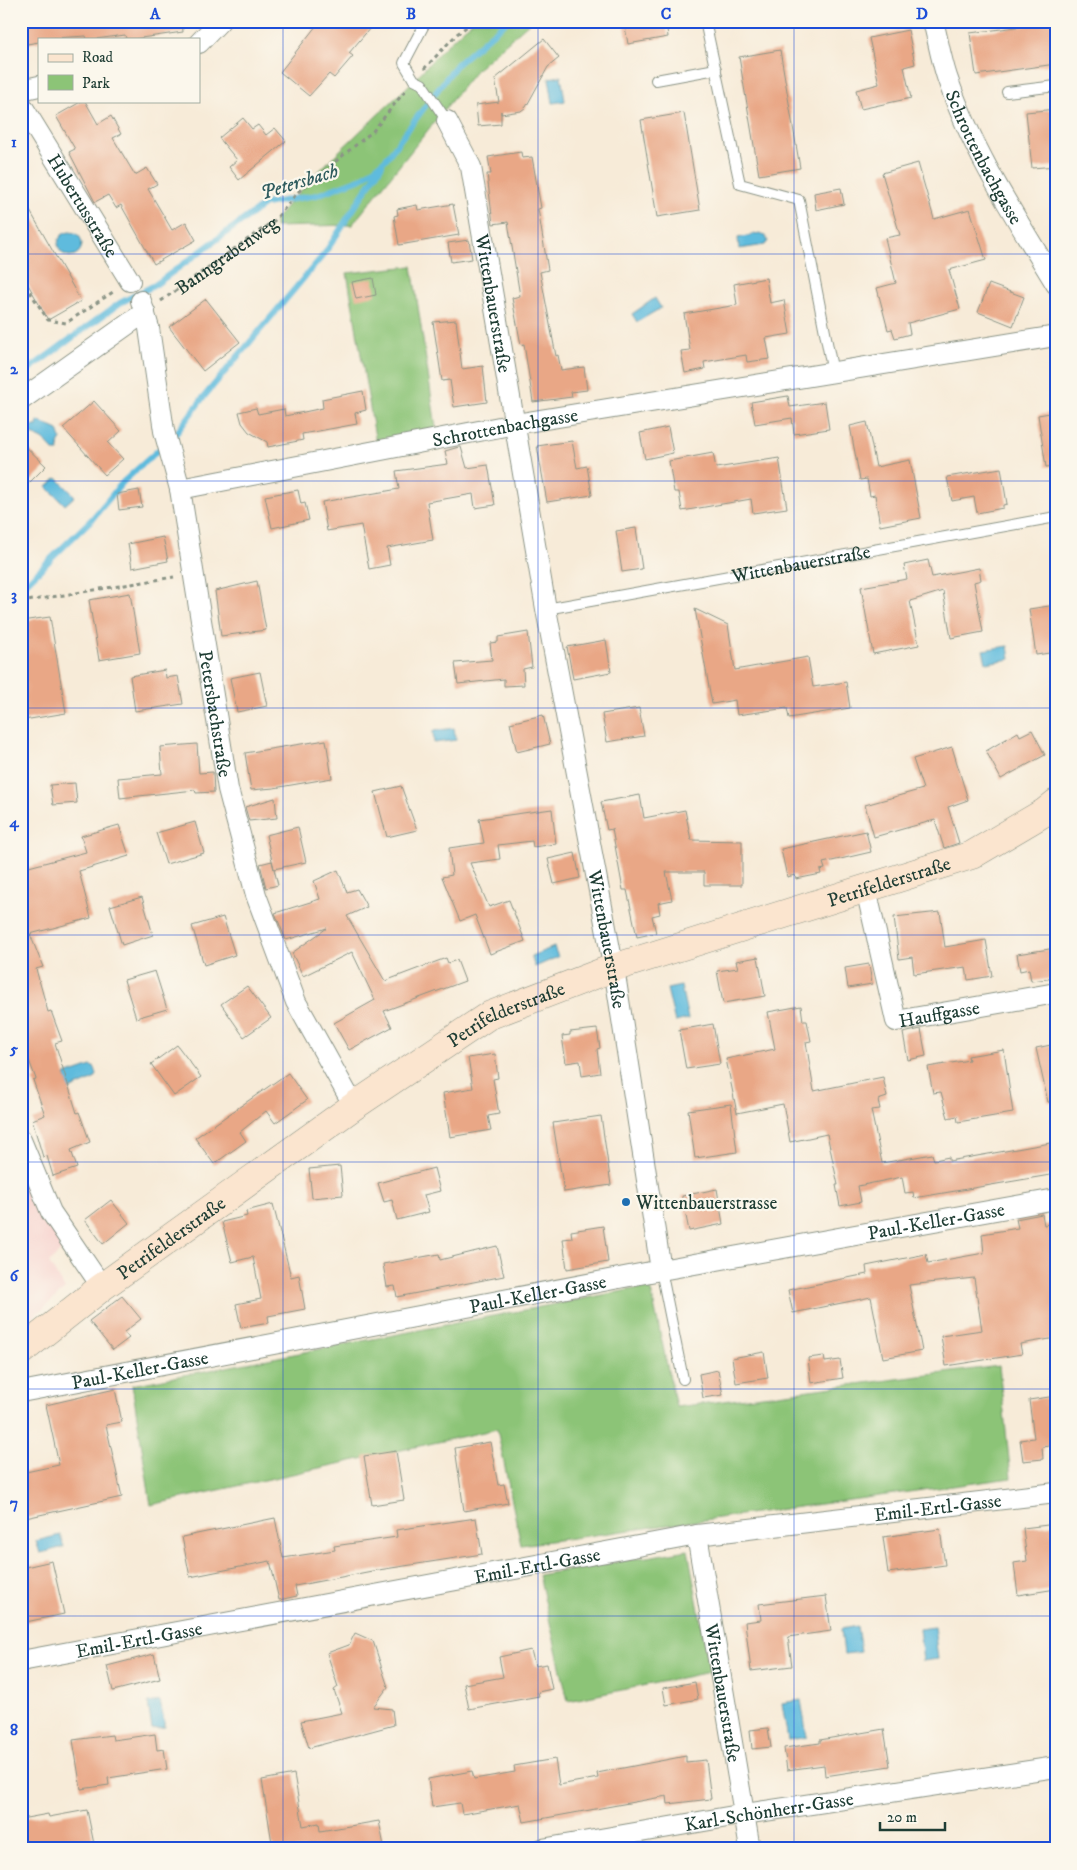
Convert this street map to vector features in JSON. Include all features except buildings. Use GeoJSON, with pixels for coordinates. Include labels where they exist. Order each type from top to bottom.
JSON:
{"type":"FeatureCollection","features":[{"type":"Feature","properties":{"kind":"main road","name":"Petrifelderstraße"},"geometry":{"type":"LineString","coordinates":[[21,1351],[102,1287],[354,1106],[488,1016],[613,968],[866,890],[972,855],[1046,812],[1056,804]]}},
{"type":"Feature","properties":{"kind":"street"},"geometry":{"type":"LineString","coordinates":[[200,42],[220,21]]}},
{"type":"Feature","properties":{"kind":"street","name":"Schrottenbachgasse"},"geometry":{"type":"LineString","coordinates":[[933,21],[946,76],[962,117],[1000,190],[1056,284]]}},
{"type":"Feature","properties":{"kind":"street"},"geometry":{"type":"LineString","coordinates":[[21,90],[38,86]]}},
{"type":"Feature","properties":{"kind":"street","name":"Hubertusstraße"},"geometry":{"type":"LineString","coordinates":[[21,104],[130,281]]}},
{"type":"Feature","properties":{"kind":"street","name":"Wittenbauerstraße"},"geometry":{"type":"LineString","coordinates":[[446,121],[471,167],[546,609],[613,968],[661,1270]]}},
{"type":"Feature","properties":{"kind":"street"},"geometry":{"type":"LineString","coordinates":[[21,400],[143,307]]}},
{"type":"Feature","properties":{"kind":"street","name":"Petersbachstraße"},"geometry":{"type":"LineString","coordinates":[[143,307],[166,439],[180,489],[228,789],[256,895],[296,1002],[354,1106]]}},
{"type":"Feature","properties":{"kind":"street","name":"Schrottenbachgasse"},"geometry":{"type":"LineString","coordinates":[[180,489],[515,424],[1056,336]]}},
{"type":"Feature","properties":{"kind":"street","name":"Hauffgasse"},"geometry":{"type":"LineString","coordinates":[[866,890],[896,1021],[1056,993]]}},
{"type":"Feature","properties":{"kind":"street"},"geometry":{"type":"LineString","coordinates":[[21,1140],[51,1212],[102,1287]]}},
{"type":"Feature","properties":{"kind":"street","name":"Paul-Keller-Gasse"},"geometry":{"type":"LineString","coordinates":[[21,1392],[661,1270],[1056,1199]]}},
{"type":"Feature","properties":{"kind":"street","name":"Emil-Ertl-Gasse"},"geometry":{"type":"LineString","coordinates":[[21,1661],[697,1536],[1056,1493]]}},
{"type":"Feature","properties":{"kind":"street","name":"Wittenbauerstraße"},"geometry":{"type":"LineString","coordinates":[[697,1536],[746,1814],[750,1849]]}},
{"type":"Feature","properties":{"kind":"street","name":"Karl-Schönherr-Gasse"},"geometry":{"type":"LineString","coordinates":[[542,1849],[746,1814],[1056,1767]]}},
{"type":"Feature","properties":{"kind":"lane","name":"Wittenbauerstraße"},"geometry":{"type":"LineString","coordinates":[[426,21],[404,63],[446,121]]}},
{"type":"Feature","properties":{"kind":"lane"},"geometry":{"type":"LineString","coordinates":[[705,21],[740,184],[799,200],[833,373]]}},
{"type":"Feature","properties":{"kind":"lane"},"geometry":{"type":"LineString","coordinates":[[656,80],[716,69]]}},
{"type":"Feature","properties":{"kind":"lane"},"geometry":{"type":"LineString","coordinates":[[1007,92],[1056,86]]}},
{"type":"Feature","properties":{"kind":"lane","name":"Wittenbauerstraße"},"geometry":{"type":"LineString","coordinates":[[546,609],[1056,517]]}},
{"type":"Feature","properties":{"kind":"lane"},"geometry":{"type":"LineString","coordinates":[[661,1270],[683,1379]]}},
{"type":"Feature","properties":{"kind":"path","name":"Banngrabenweg"},"geometry":{"type":"LineString","coordinates":[[143,307],[275,220],[298,192],[373,132],[418,82],[457,34],[474,21]]}},
{"type":"Feature","properties":{"kind":"path"},"geometry":{"type":"LineString","coordinates":[[21,278],[48,320],[66,323],[130,281]]}},
{"type":"Feature","properties":{"kind":"path"},"geometry":{"type":"LineString","coordinates":[[21,602],[193,574]]}},
{"type":"Feature","properties":{"kind":"shaded area"},"geometry":{"type":"Polygon","coordinates":[[[21,1170],[47,1220],[67,1245],[49,1263],[65,1289],[21,1328],[21,1170]]]}},
{"type":"Feature","properties":{"kind":"green space"},"geometry":{"type":"Polygon","coordinates":[[[473,21],[531,21],[476,70],[352,225],[275,227],[275,220],[306,185],[473,21]]]}},
{"type":"Feature","properties":{"kind":"green space"},"geometry":{"type":"Polygon","coordinates":[[[412,266],[437,434],[376,443],[347,273],[412,266]]]}},
{"type":"Feature","properties":{"kind":"green space"},"geometry":{"type":"Polygon","coordinates":[[[650,1286],[676,1407],[999,1366],[1011,1478],[521,1545],[497,1429],[151,1505],[132,1385],[650,1286]]]}},
{"type":"Feature","properties":{"kind":"green space"},"geometry":{"type":"Polygon","coordinates":[[[688,1550],[710,1672],[568,1701],[539,1575],[688,1550]]]}},
{"type":"Feature","properties":{"kind":"water"},"geometry":{"type":"Polygon","coordinates":[[[561,76],[565,101],[553,103],[549,78],[561,76]]]}},
{"type":"Feature","properties":{"kind":"water"},"geometry":{"type":"Polygon","coordinates":[[[70,232],[78,236],[82,244],[78,252],[70,256],[62,252],[58,244],[62,236],[70,232]]]}},
{"type":"Feature","properties":{"kind":"water"},"geometry":{"type":"Polygon","coordinates":[[[760,233],[765,235],[768,241],[765,245],[739,249],[738,238],[760,233]]]}},
{"type":"Feature","properties":{"kind":"water"},"geometry":{"type":"Polygon","coordinates":[[[655,298],[661,308],[637,322],[632,314],[655,298]]]}},
{"type":"Feature","properties":{"kind":"water"},"geometry":{"type":"Polygon","coordinates":[[[38,421],[58,430],[61,439],[58,444],[59,451],[54,451],[43,439],[30,433],[31,426],[37,426],[38,421]]]}},
{"type":"Feature","properties":{"kind":"water"},"geometry":{"type":"Polygon","coordinates":[[[57,478],[75,496],[65,505],[47,487],[57,478]]]}},
{"type":"Feature","properties":{"kind":"water"},"geometry":{"type":"Polygon","coordinates":[[[1008,646],[1010,659],[986,663],[983,650],[1008,646]]]}},
{"type":"Feature","properties":{"kind":"water"},"geometry":{"type":"Polygon","coordinates":[[[454,728],[456,740],[434,743],[433,731],[454,728]]]}},
{"type":"Feature","properties":{"kind":"water"},"geometry":{"type":"Polygon","coordinates":[[[554,947],[558,957],[535,967],[531,956],[554,947]]]}},
{"type":"Feature","properties":{"kind":"water"},"geometry":{"type":"Polygon","coordinates":[[[681,986],[688,1019],[675,1022],[667,989],[681,986]]]}},
{"type":"Feature","properties":{"kind":"water"},"geometry":{"type":"Polygon","coordinates":[[[91,1066],[95,1068],[97,1075],[94,1079],[69,1090],[65,1075],[91,1066]]]}},
{"type":"Feature","properties":{"kind":"water"},"geometry":{"type":"Polygon","coordinates":[[[60,1535],[64,1547],[40,1553],[36,1541],[60,1535]]]}},
{"type":"Feature","properties":{"kind":"water"},"geometry":{"type":"Polygon","coordinates":[[[857,1626],[861,1652],[844,1654],[841,1629],[857,1626]]]}},
{"type":"Feature","properties":{"kind":"water"},"geometry":{"type":"Polygon","coordinates":[[[934,1627],[938,1659],[923,1661],[919,1629],[934,1627]]]}},
{"type":"Feature","properties":{"kind":"water"},"geometry":{"type":"Polygon","coordinates":[[[801,1700],[807,1737],[788,1740],[782,1703],[801,1700]]]}},
{"type":"Feature","properties":{"kind":"water"},"geometry":{"type":"Polygon","coordinates":[[[160,1701],[165,1727],[152,1729],[148,1703],[160,1701]]]}},
{"type":"Feature","properties":{"kind":"waterway","name":"Petersbach"},"geometry":{"type":"LineString","coordinates":[[21,375],[120,303],[155,285],[265,204],[317,195],[362,178],[385,160],[457,64],[507,21]]}},
{"type":"Feature","properties":{"kind":"waterway"},"geometry":{"type":"LineString","coordinates":[[21,588],[92,519],[123,482],[175,435],[202,399],[325,253],[382,165]]}},
{"type":"Feature","properties":{"kind":"place","name":"Wittenbauerstrasse"},"geometry":{"type":"Point","coordinates":[626,1202]}}]}
